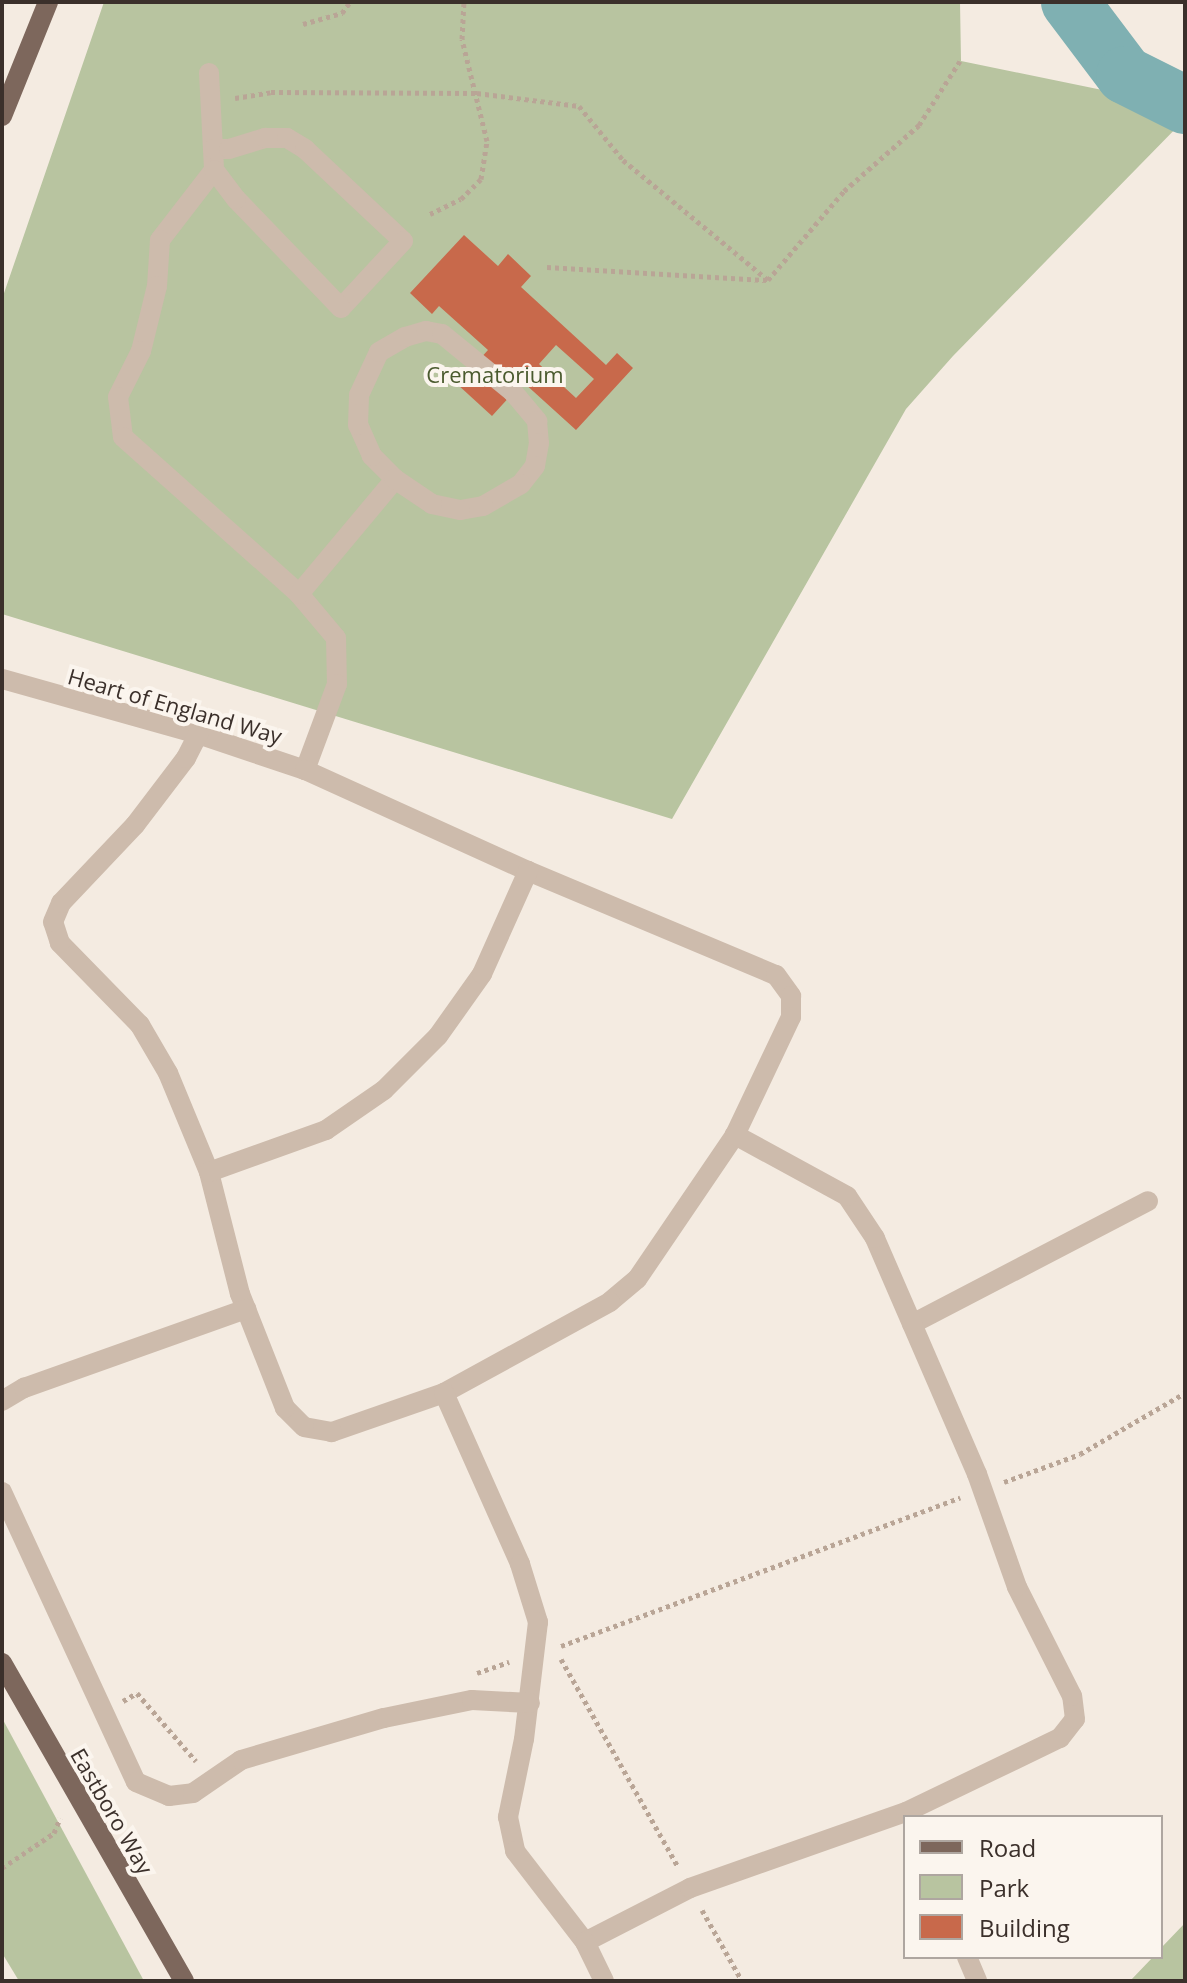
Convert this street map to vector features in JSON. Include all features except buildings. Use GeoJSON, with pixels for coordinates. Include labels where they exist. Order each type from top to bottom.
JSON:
{"type":"FeatureCollection","features":[{"type":"Feature","properties":{"kind":"main road"},"geometry":{"type":"LineString","coordinates":[[2,116],[48,2]]}},
{"type":"Feature","properties":{"kind":"main road","name":"Eastboro Way"},"geometry":{"type":"LineString","coordinates":[[2,1663],[184,1981]]}},
{"type":"Feature","properties":{"kind":"street"},"geometry":{"type":"LineString","coordinates":[[209,73],[214,159],[236,199],[341,308],[403,241],[305,149],[287,138],[265,138],[229,149],[214,159],[160,240],[157,286],[141,351],[118,397],[123,437],[299,594],[336,638],[337,684],[305,770]]}},
{"type":"Feature","properties":{"kind":"street"},"geometry":{"type":"LineString","coordinates":[[426,331],[442,334],[513,392],[537,421],[539,443],[535,466],[521,484],[483,506],[460,510],[432,504],[395,479],[372,456],[358,425],[359,395],[379,352],[405,337],[426,331]]}},
{"type":"Feature","properties":{"kind":"street"},"geometry":{"type":"LineString","coordinates":[[299,594],[395,479]]}},
{"type":"Feature","properties":{"kind":"street","name":"Heart of England Way"},"geometry":{"type":"LineString","coordinates":[[2,679],[31,690],[198,734],[305,770],[528,871],[776,975],[791,996],[791,1017],[735,1135],[637,1279],[610,1302],[444,1393],[332,1432],[304,1427],[285,1408],[246,1309],[209,1172],[168,1073],[140,1025],[60,943],[53,922],[61,903],[135,825],[186,758],[198,734]]}},
{"type":"Feature","properties":{"kind":"street","name":"Heart of England Way"},"geometry":{"type":"LineString","coordinates":[[2,694],[31,690]]}},
{"type":"Feature","properties":{"kind":"street"},"geometry":{"type":"LineString","coordinates":[[209,1172],[326,1130],[384,1090],[438,1036],[482,974],[528,871]]}},
{"type":"Feature","properties":{"kind":"street"},"geometry":{"type":"LineString","coordinates":[[735,1135],[847,1196],[875,1238],[983,1490],[1017,1587],[1072,1696],[1075,1719],[1060,1738],[907,1815]]}},
{"type":"Feature","properties":{"kind":"street"},"geometry":{"type":"LineString","coordinates":[[912,1324],[1148,1201]]}},
{"type":"Feature","properties":{"kind":"street"},"geometry":{"type":"LineString","coordinates":[[2,1401],[24,1388],[246,1309]]}},
{"type":"Feature","properties":{"kind":"street"},"geometry":{"type":"LineString","coordinates":[[444,1393],[520,1564],[538,1622],[530,1703],[508,1817],[515,1851],[585,1942],[604,1981]]}},
{"type":"Feature","properties":{"kind":"street"},"geometry":{"type":"LineString","coordinates":[[2,1492],[136,1782],[169,1796],[193,1793],[241,1760],[384,1718],[472,1700],[530,1703]]}},
{"type":"Feature","properties":{"kind":"street"},"geometry":{"type":"LineString","coordinates":[[585,1942],[690,1888],[903,1816]]}},
{"type":"Feature","properties":{"kind":"street"},"geometry":{"type":"LineString","coordinates":[[968,1959],[977,1981]]}},
{"type":"Feature","properties":{"kind":"path"},"geometry":{"type":"LineString","coordinates":[[303,24],[342,13],[350,2]]}},
{"type":"Feature","properties":{"kind":"path"},"geometry":{"type":"LineString","coordinates":[[430,214],[461,199],[481,179],[487,141],[462,39],[464,2]]}},
{"type":"Feature","properties":{"kind":"path"},"geometry":{"type":"LineString","coordinates":[[768,280],[844,191],[919,125],[960,61]]}},
{"type":"Feature","properties":{"kind":"path"},"geometry":{"type":"LineString","coordinates":[[211,103],[271,92],[477,93],[579,106],[623,160],[768,280]]}},
{"type":"Feature","properties":{"kind":"path"},"geometry":{"type":"LineString","coordinates":[[547,267],[768,280]]}},
{"type":"Feature","properties":{"kind":"path"},"geometry":{"type":"LineString","coordinates":[[742,1981],[554,1648],[1080,1454],[1185,1393]]}},
{"type":"Feature","properties":{"kind":"path"},"geometry":{"type":"LineString","coordinates":[[476,1673],[535,1654]]}},
{"type":"Feature","properties":{"kind":"path"},"geometry":{"type":"LineString","coordinates":[[102,1712],[137,1693],[195,1761],[210,1756]]}},
{"type":"Feature","properties":{"kind":"path"},"geometry":{"type":"LineString","coordinates":[[2,1868],[54,1833],[71,1788]]}},
{"type":"Feature","properties":{"kind":"green space","name":"Crematorium"},"geometry":{"type":"Polygon","coordinates":[[[104,2],[960,2],[961,61],[1185,107],[1185,119],[953,356],[906,409],[672,819],[2,614],[2,299],[104,2]]]}},
{"type":"Feature","properties":{"kind":"green space"},"geometry":{"type":"Polygon","coordinates":[[[2,1718],[144,1981],[19,1981],[2,1953],[2,1718]]]}},
{"type":"Feature","properties":{"kind":"green space"},"geometry":{"type":"Polygon","coordinates":[[[1185,1923],[1185,1981],[1130,1981],[1151,1959],[1163,1959],[1163,1946],[1185,1923]]]}},
{"type":"Feature","properties":{"kind":"waterway"},"geometry":{"type":"LineString","coordinates":[[1070,2],[1125,75],[1185,105]]}}]}
